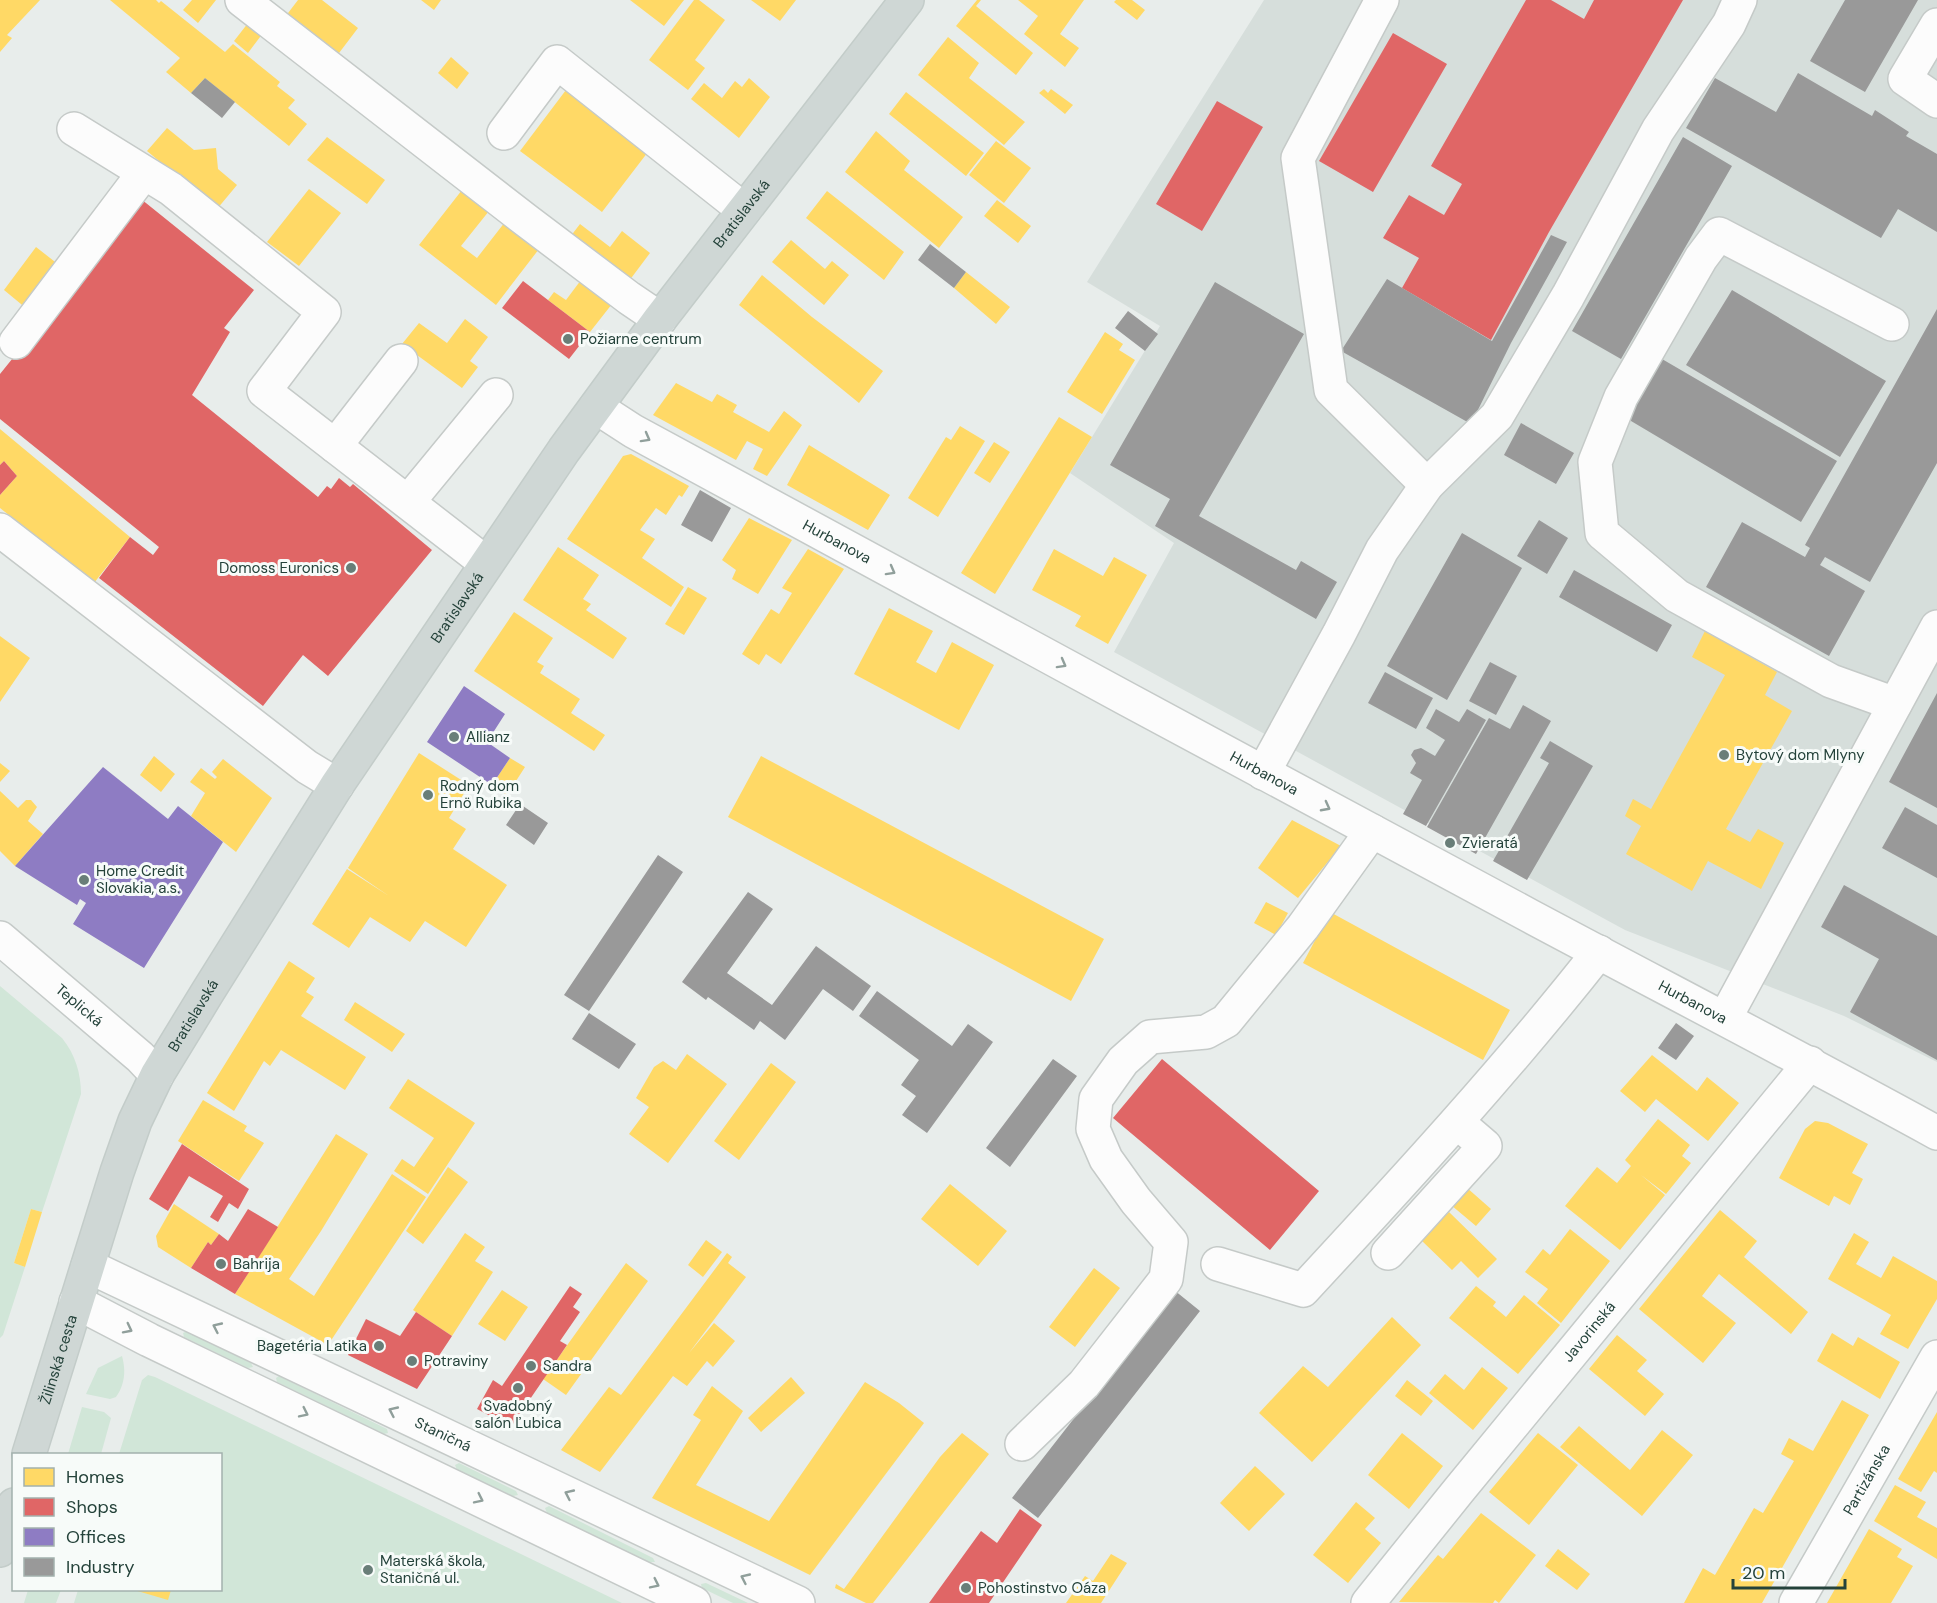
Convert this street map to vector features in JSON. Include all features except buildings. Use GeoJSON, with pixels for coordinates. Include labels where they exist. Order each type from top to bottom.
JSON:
{"type":"FeatureCollection","features":[{"type":"Feature","properties":{"kind":"main road","name":"Bratislavská"},"geometry":{"type":"LineString","coordinates":[[88,1266],[135,1121],[157,1075],[337,785],[486,562],[596,407],[660,319],[907,0]]}},
{"type":"Feature","properties":{"kind":"main road","name":"Žilinská cesta"},"geometry":{"type":"LineString","coordinates":[[30,1453],[88,1266]]}},
{"type":"Feature","properties":{"kind":"main road"},"geometry":{"type":"LineString","coordinates":[[0,1549],[12,1511]]}},
{"type":"Feature","properties":{"kind":"street"},"geometry":{"type":"LineString","coordinates":[[242,0],[527,221],[660,319]]}},
{"type":"Feature","properties":{"kind":"street"},"geometry":{"type":"LineString","coordinates":[[1382,0],[1298,158],[1331,390],[1427,485]]}},
{"type":"Feature","properties":{"kind":"street"},"geometry":{"type":"LineString","coordinates":[[1263,773],[1383,549],[1427,485],[1497,416],[1568,296],[1658,130],[1729,24],[1740,0]]}},
{"type":"Feature","properties":{"kind":"street"},"geometry":{"type":"LineString","coordinates":[[1937,25],[1905,79],[1937,101]]}},
{"type":"Feature","properties":{"kind":"street"},"geometry":{"type":"LineString","coordinates":[[504,133],[557,62],[744,210]]}},
{"type":"Feature","properties":{"kind":"street"},"geometry":{"type":"LineString","coordinates":[[74,129],[143,174],[171,189],[324,312],[264,391],[486,562]]}},
{"type":"Feature","properties":{"kind":"street"},"geometry":{"type":"LineString","coordinates":[[16,342],[143,174]]}},
{"type":"Feature","properties":{"kind":"street"},"geometry":{"type":"LineString","coordinates":[[1892,324],[1719,234],[1701,258],[1620,397],[1595,462],[1602,533],[1677,596],[1831,681],[1895,704]]}},
{"type":"Feature","properties":{"kind":"street"},"geometry":{"type":"LineString","coordinates":[[335,446],[401,361]]}},
{"type":"Feature","properties":{"kind":"street"},"geometry":{"type":"LineString","coordinates":[[408,502],[496,395]]}},
{"type":"Feature","properties":{"kind":"street","name":"Hurbanova"},"geometry":{"type":"LineString","coordinates":[[596,407],[633,431],[1263,773],[1937,1133]]}},
{"type":"Feature","properties":{"kind":"street"},"geometry":{"type":"LineString","coordinates":[[0,530],[307,767],[337,785]]}},
{"type":"Feature","properties":{"kind":"street"},"geometry":{"type":"LineString","coordinates":[[1725,1018],[1937,627]]}},
{"type":"Feature","properties":{"kind":"street"},"geometry":{"type":"LineString","coordinates":[[1022,1444],[1084,1384],[1166,1279],[1171,1242],[1136,1201],[1106,1159],[1093,1129],[1096,1099],[1123,1061],[1150,1037],[1206,1032],[1226,1021],[1303,927],[1372,831]]}},
{"type":"Feature","properties":{"kind":"street","name":"Teplická"},"geometry":{"type":"LineString","coordinates":[[0,938],[140,1057],[157,1075]]}},
{"type":"Feature","properties":{"kind":"street"},"geometry":{"type":"LineString","coordinates":[[1218,1264],[1303,1290],[1457,1122],[1599,952]]}},
{"type":"Feature","properties":{"kind":"street","name":"Javorinská"},"geometry":{"type":"LineString","coordinates":[[1368,1603],[1809,1063]]}},
{"type":"Feature","properties":{"kind":"street"},"geometry":{"type":"LineString","coordinates":[[1388,1253],[1485,1146],[1457,1122]]}},
{"type":"Feature","properties":{"kind":"street","name":"Staničná"},"geometry":{"type":"LineString","coordinates":[[88,1266],[798,1603]]}},
{"type":"Feature","properties":{"kind":"street"},"geometry":{"type":"LineString","coordinates":[[76,1302],[149,1340],[694,1603]]}},
{"type":"Feature","properties":{"kind":"street","name":"Partizánska"},"geometry":{"type":"LineString","coordinates":[[1796,1603],[1937,1357]]}},
{"type":"Feature","properties":{"kind":"shaded area"},"geometry":{"type":"Polygon","coordinates":[[[1264,0],[1937,0],[1937,1062],[1844,1016],[1625,930],[1114,652],[1174,543],[1070,473],[1160,326],[1087,282],[1264,0]]]}},
{"type":"Feature","properties":{"kind":"green space"},"geometry":{"type":"Polygon","coordinates":[[[0,986],[62,1038],[76,1064],[81,1094],[42,1212],[31,1209],[14,1263],[25,1267],[3,1335],[0,1338],[0,986]]]}},
{"type":"Feature","properties":{"kind":"green space"},"geometry":{"type":"Polygon","coordinates":[[[187,1331],[251,1363],[253,1367],[248,1368],[184,1337],[183,1333],[187,1331]]]}},
{"type":"Feature","properties":{"kind":"green space"},"geometry":{"type":"Polygon","coordinates":[[[122,1356],[124,1377],[116,1397],[110,1399],[86,1394],[98,1368],[122,1356]]]}},
{"type":"Feature","properties":{"kind":"green space"},"geometry":{"type":"Polygon","coordinates":[[[148,1375],[155,1377],[622,1603],[74,1603],[78,1591],[222,1591],[222,1453],[119,1453],[142,1380],[148,1375]]]}},
{"type":"Feature","properties":{"kind":"green space"},"geometry":{"type":"Polygon","coordinates":[[[279,1376],[387,1429],[388,1433],[384,1434],[277,1382],[276,1378],[279,1376]]]}},
{"type":"Feature","properties":{"kind":"green space"},"geometry":{"type":"Polygon","coordinates":[[[82,1407],[104,1412],[111,1418],[101,1453],[68,1453],[82,1407]]]}},
{"type":"Feature","properties":{"kind":"green space"},"geometry":{"type":"Polygon","coordinates":[[[459,1463],[516,1491],[518,1495],[513,1496],[457,1470],[455,1465],[459,1463]]]}},
{"type":"Feature","properties":{"kind":"green space"},"geometry":{"type":"Polygon","coordinates":[[[549,1506],[653,1558],[655,1562],[649,1562],[547,1513],[545,1508],[549,1506]]]}},
{"type":"Feature","properties":{"kind":"green space"},"geometry":{"type":"Polygon","coordinates":[[[706,1583],[748,1603],[733,1603],[702,1588],[701,1584],[706,1583]]]}},
{"type":"Feature","properties":{"kind":"green space"},"geometry":{"type":"Polygon","coordinates":[[[28,1591],[61,1591],[56,1603],[24,1603],[28,1591]]]}},
{"type":"Feature","properties":{"kind":"place","name":"Požiarne centrum"},"geometry":{"type":"Point","coordinates":[568,339]}},
{"type":"Feature","properties":{"kind":"place","name":"Domoss Euronics"},"geometry":{"type":"Point","coordinates":[351,568]}},
{"type":"Feature","properties":{"kind":"place","name":"Allianz"},"geometry":{"type":"Point","coordinates":[454,737]}},
{"type":"Feature","properties":{"kind":"place","name":"Bytový dom Mlyny"},"geometry":{"type":"Point","coordinates":[1724,755]}},
{"type":"Feature","properties":{"kind":"place","name":"Rodný dom Ernö Rubika"},"geometry":{"type":"Point","coordinates":[428,795]}},
{"type":"Feature","properties":{"kind":"place","name":"Zvieratá"},"geometry":{"type":"Point","coordinates":[1450,843]}},
{"type":"Feature","properties":{"kind":"place","name":"Home Credit Slovakia, a.s."},"geometry":{"type":"Point","coordinates":[84,880]}},
{"type":"Feature","properties":{"kind":"place","name":"Bahrija"},"geometry":{"type":"Point","coordinates":[221,1264]}},
{"type":"Feature","properties":{"kind":"place","name":"Bagetéria Latika"},"geometry":{"type":"Point","coordinates":[379,1346]}},
{"type":"Feature","properties":{"kind":"place","name":"Potraviny"},"geometry":{"type":"Point","coordinates":[412,1361]}},
{"type":"Feature","properties":{"kind":"place","name":"Sandra"},"geometry":{"type":"Point","coordinates":[531,1366]}},
{"type":"Feature","properties":{"kind":"place","name":"Svadobný salón Ľubica"},"geometry":{"type":"Point","coordinates":[518,1388]}},
{"type":"Feature","properties":{"kind":"place","name":"Materská škola, Staničná ul."},"geometry":{"type":"Point","coordinates":[368,1570]}},
{"type":"Feature","properties":{"kind":"place","name":"Pohostinstvo Oáza"},"geometry":{"type":"Point","coordinates":[966,1588]}}]}
